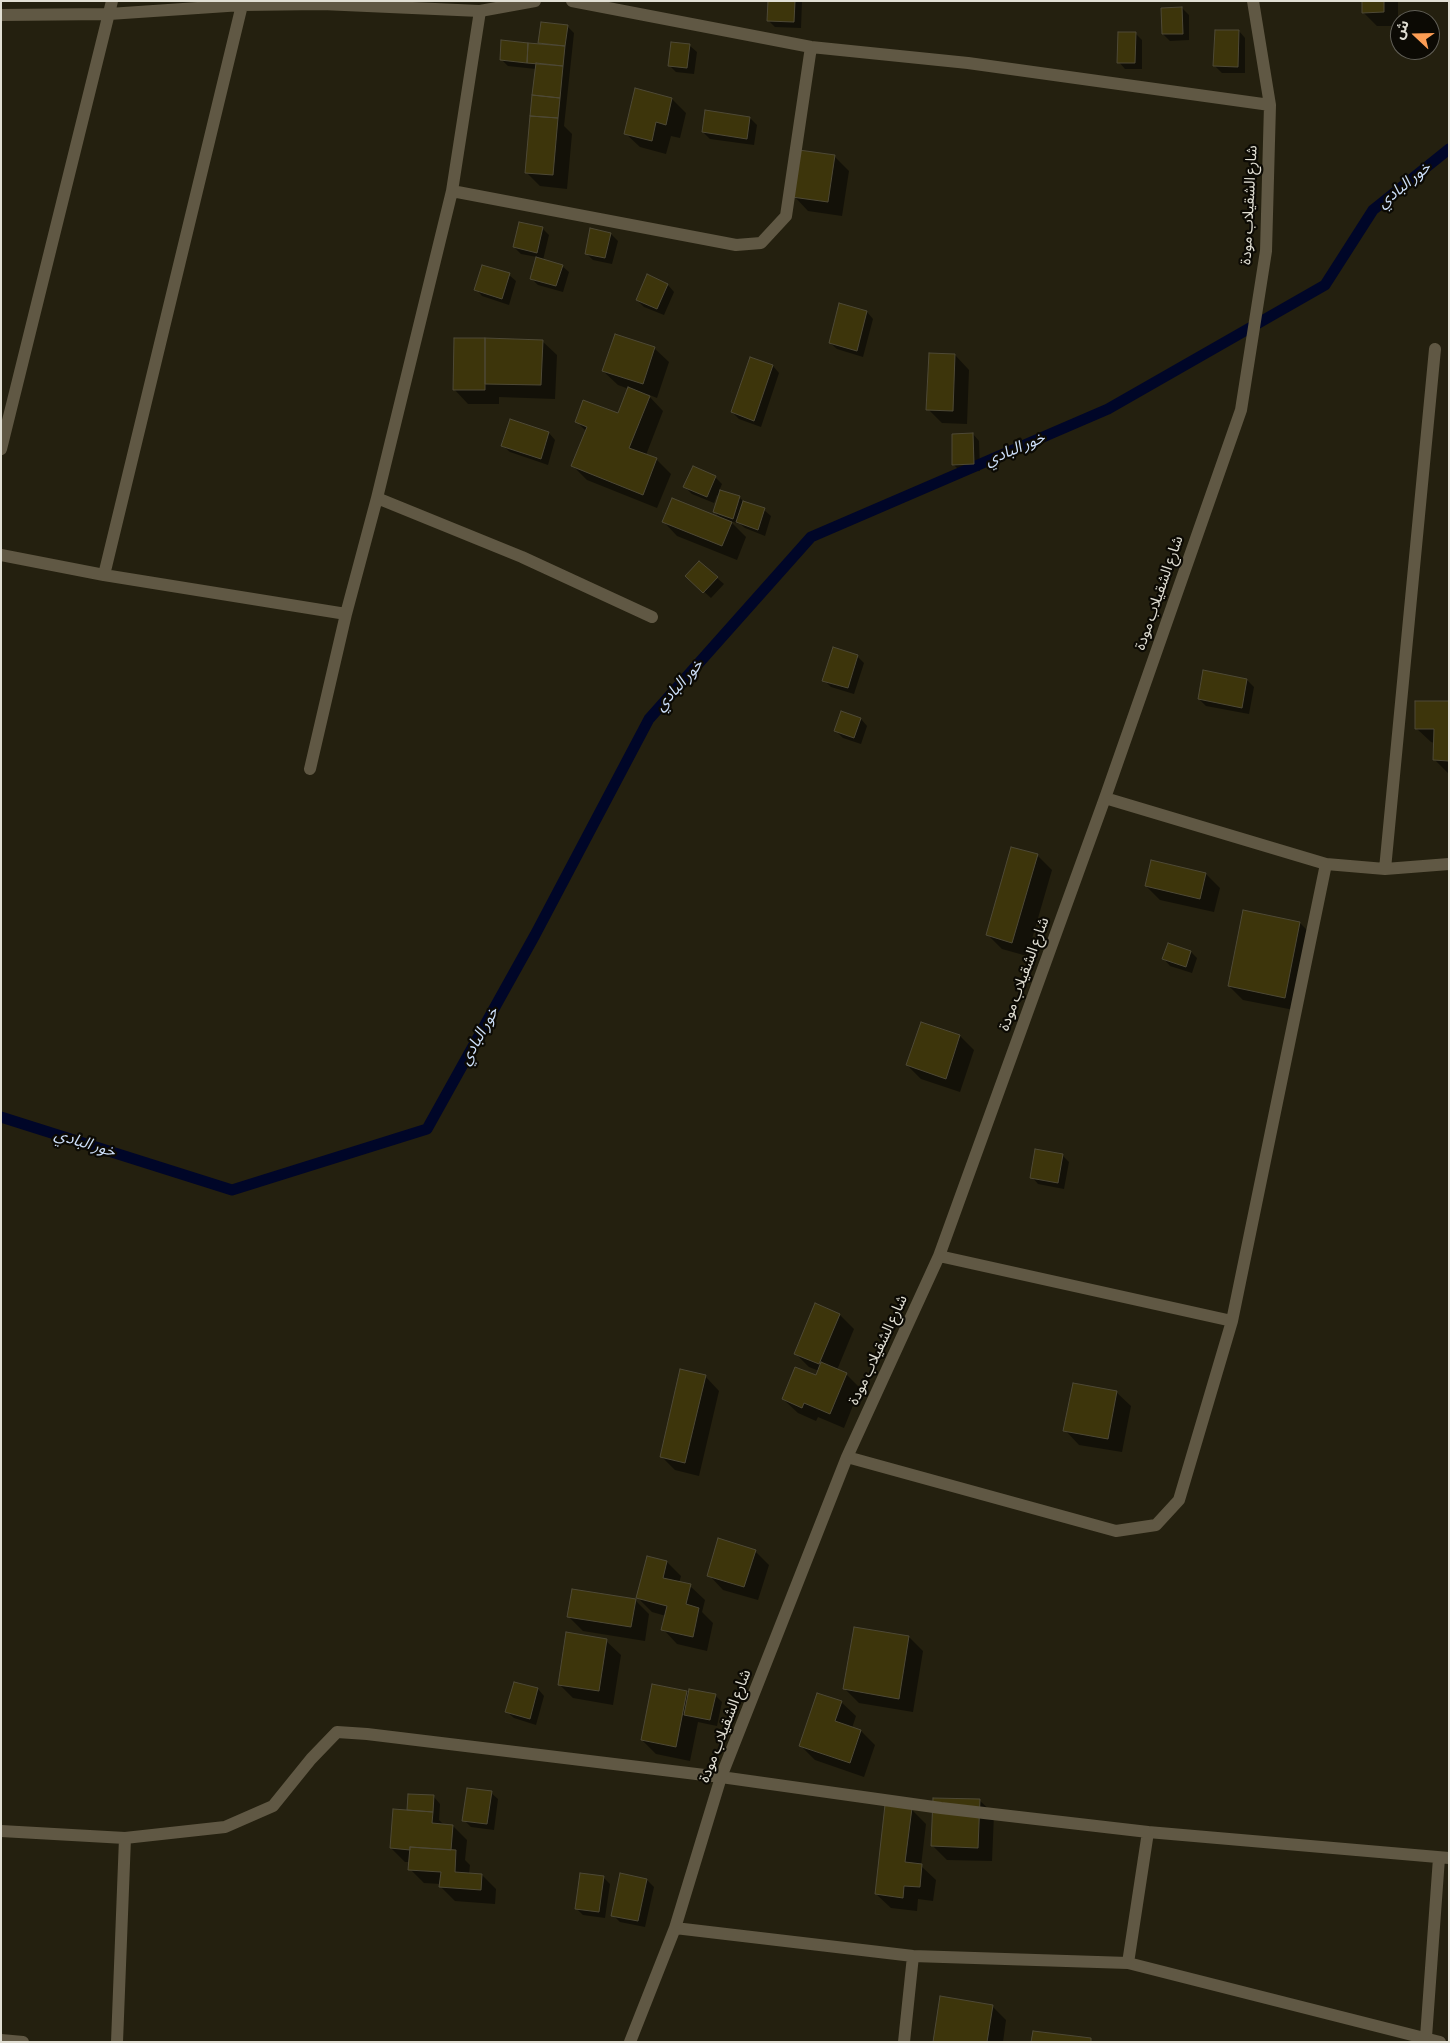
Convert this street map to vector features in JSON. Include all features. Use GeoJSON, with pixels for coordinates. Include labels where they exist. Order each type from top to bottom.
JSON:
{"type":"FeatureCollection","features":[{"type":"Feature","properties":{"kind":"street"},"geometry":{"type":"LineString","coordinates":[[1,15],[111,8],[322,3],[480,11],[534,1]]}},
{"type":"Feature","properties":{"kind":"street"},"geometry":{"type":"LineString","coordinates":[[572,1],[811,47],[968,63],[1270,105]]}},
{"type":"Feature","properties":{"kind":"street","name":"شارع الشقيلاب مودة"},"geometry":{"type":"LineString","coordinates":[[630,2042],[675,1928],[721,1777],[847,1458],[939,1256],[1241,410],[1266,251],[1270,105],[1253,1]]}},
{"type":"Feature","properties":{"kind":"street"},"geometry":{"type":"LineString","coordinates":[[104,575],[242,6]]}},
{"type":"Feature","properties":{"kind":"street"},"geometry":{"type":"LineString","coordinates":[[1,449],[111,8]]}},
{"type":"Feature","properties":{"kind":"street"},"geometry":{"type":"LineString","coordinates":[[310,769],[346,614],[377,498],[452,191],[480,11]]}},
{"type":"Feature","properties":{"kind":"street"},"geometry":{"type":"LineString","coordinates":[[452,191],[736,245],[761,243],[786,216],[811,47]]}},
{"type":"Feature","properties":{"kind":"street"},"geometry":{"type":"LineString","coordinates":[[1385,869],[1435,349]]}},
{"type":"Feature","properties":{"kind":"street"},"geometry":{"type":"LineString","coordinates":[[377,498],[522,557],[652,617]]}},
{"type":"Feature","properties":{"kind":"street"},"geometry":{"type":"LineString","coordinates":[[1,555],[104,575],[346,614]]}},
{"type":"Feature","properties":{"kind":"street"},"geometry":{"type":"LineString","coordinates":[[1104,798],[1326,864],[1385,869],[1449,864]]}},
{"type":"Feature","properties":{"kind":"street"},"geometry":{"type":"LineString","coordinates":[[847,1458],[1116,1531],[1156,1525],[1179,1500],[1232,1321],[1326,864]]}},
{"type":"Feature","properties":{"kind":"street"},"geometry":{"type":"LineString","coordinates":[[939,1256],[1232,1321]]}},
{"type":"Feature","properties":{"kind":"street"},"geometry":{"type":"LineString","coordinates":[[1,1831],[125,1838],[225,1828],[273,1806],[311,1759],[337,1732],[367,1734],[721,1777],[941,1808],[1148,1832],[1444,1858],[1426,2037]]}},
{"type":"Feature","properties":{"kind":"street"},"geometry":{"type":"LineString","coordinates":[[1128,1963],[1148,1832]]}},
{"type":"Feature","properties":{"kind":"street"},"geometry":{"type":"LineString","coordinates":[[117,2042],[125,1838]]}},
{"type":"Feature","properties":{"kind":"street"},"geometry":{"type":"LineString","coordinates":[[675,1928],[913,1956],[1128,1963],[1440,2042]]}},
{"type":"Feature","properties":{"kind":"street"},"geometry":{"type":"LineString","coordinates":[[904,2042],[913,1956]]}},
{"type":"Feature","properties":{"kind":"street"},"geometry":{"type":"LineString","coordinates":[[1,2040],[23,2042]]}},
{"type":"Feature","properties":{"kind":"building"},"geometry":{"type":"Polygon","coordinates":[[[768,1],[795,1],[794,22],[767,21],[768,1]]]}},
{"type":"Feature","properties":{"kind":"building"},"geometry":{"type":"Polygon","coordinates":[[[1362,1],[1384,1],[1384,12],[1362,13],[1362,1]]]}},
{"type":"Feature","properties":{"kind":"building"},"geometry":{"type":"Polygon","coordinates":[[[1182,7],[1183,34],[1162,34],[1161,8],[1182,7]]]}},
{"type":"Feature","properties":{"kind":"building"},"geometry":{"type":"Polygon","coordinates":[[[541,22],[568,25],[565,46],[538,43],[541,22]]]}},
{"type":"Feature","properties":{"kind":"building"},"geometry":{"type":"Polygon","coordinates":[[[1215,30],[1239,30],[1238,67],[1213,66],[1215,30]]]}},
{"type":"Feature","properties":{"kind":"building"},"geometry":{"type":"Polygon","coordinates":[[[1118,32],[1136,32],[1135,63],[1117,63],[1118,32]]]}},
{"type":"Feature","properties":{"kind":"building"},"geometry":{"type":"Polygon","coordinates":[[[501,40],[528,43],[527,63],[500,60],[501,40]]]}},
{"type":"Feature","properties":{"kind":"building"},"geometry":{"type":"Polygon","coordinates":[[[671,42],[690,44],[687,68],[668,66],[671,42]]]}},
{"type":"Feature","properties":{"kind":"building"},"geometry":{"type":"Polygon","coordinates":[[[528,43],[565,46],[563,66],[527,63],[528,43]]]}},
{"type":"Feature","properties":{"kind":"building"},"geometry":{"type":"Polygon","coordinates":[[[536,63],[563,66],[560,98],[532,95],[536,63]]]}},
{"type":"Feature","properties":{"kind":"building"},"geometry":{"type":"Polygon","coordinates":[[[635,88],[672,98],[666,125],[656,122],[652,141],[624,134],[635,88]]]}},
{"type":"Feature","properties":{"kind":"building"},"geometry":{"type":"Polygon","coordinates":[[[532,95],[560,98],[558,118],[530,116],[532,95]]]}},
{"type":"Feature","properties":{"kind":"building"},"geometry":{"type":"Polygon","coordinates":[[[705,110],[750,117],[747,139],[702,132],[705,110]]]}},
{"type":"Feature","properties":{"kind":"building"},"geometry":{"type":"Polygon","coordinates":[[[530,116],[558,118],[553,175],[525,173],[530,116]]]}},
{"type":"Feature","properties":{"kind":"building"},"geometry":{"type":"Polygon","coordinates":[[[799,150],[835,155],[828,202],[792,197],[799,150]]]}},
{"type":"Feature","properties":{"kind":"building"},"geometry":{"type":"Polygon","coordinates":[[[519,222],[543,227],[537,253],[513,247],[519,222]]]}},
{"type":"Feature","properties":{"kind":"building"},"geometry":{"type":"Polygon","coordinates":[[[590,228],[611,233],[605,258],[585,254],[590,228]]]}},
{"type":"Feature","properties":{"kind":"building"},"geometry":{"type":"Polygon","coordinates":[[[536,257],[563,265],[556,286],[530,279],[536,257]]]}},
{"type":"Feature","properties":{"kind":"building"},"geometry":{"type":"Polygon","coordinates":[[[482,265],[510,273],[502,299],[474,290],[482,265]]]}},
{"type":"Feature","properties":{"kind":"building"},"geometry":{"type":"Polygon","coordinates":[[[647,274],[668,284],[657,309],[636,300],[647,274]]]}},
{"type":"Feature","properties":{"kind":"building"},"geometry":{"type":"Polygon","coordinates":[[[839,303],[867,311],[857,351],[829,343],[839,303]]]}},
{"type":"Feature","properties":{"kind":"building"},"geometry":{"type":"Polygon","coordinates":[[[615,334],[655,347],[643,384],[602,371],[615,334]]]}},
{"type":"Feature","properties":{"kind":"building"},"geometry":{"type":"Polygon","coordinates":[[[454,338],[485,338],[485,390],[453,390],[454,338]]]}},
{"type":"Feature","properties":{"kind":"building"},"geometry":{"type":"Polygon","coordinates":[[[485,338],[543,340],[541,385],[485,384],[485,338]]]}},
{"type":"Feature","properties":{"kind":"building"},"geometry":{"type":"Polygon","coordinates":[[[929,353],[955,354],[953,411],[926,410],[929,353]]]}},
{"type":"Feature","properties":{"kind":"building"},"geometry":{"type":"Polygon","coordinates":[[[750,357],[773,365],[754,421],[731,412],[750,357]]]}},
{"type":"Feature","properties":{"kind":"building"},"geometry":{"type":"Polygon","coordinates":[[[628,387],[650,396],[629,448],[657,458],[643,495],[571,466],[587,427],[575,422],[583,400],[618,413],[628,387]]]}},
{"type":"Feature","properties":{"kind":"building"},"geometry":{"type":"Polygon","coordinates":[[[510,419],[549,432],[541,459],[501,446],[510,419]]]}},
{"type":"Feature","properties":{"kind":"building"},"geometry":{"type":"Polygon","coordinates":[[[973,433],[974,464],[952,465],[952,434],[973,433]]]}},
{"type":"Feature","properties":{"kind":"building"},"geometry":{"type":"Polygon","coordinates":[[[693,466],[716,476],[707,497],[683,487],[693,466]]]}},
{"type":"Feature","properties":{"kind":"building"},"geometry":{"type":"Polygon","coordinates":[[[720,490],[740,496],[733,519],[713,512],[720,490]]]}},
{"type":"Feature","properties":{"kind":"building"},"geometry":{"type":"Polygon","coordinates":[[[672,498],[732,522],[722,546],[662,522],[672,498]]]}},
{"type":"Feature","properties":{"kind":"building"},"geometry":{"type":"Polygon","coordinates":[[[743,501],[765,508],[758,530],[736,522],[743,501]]]}},
{"type":"Feature","properties":{"kind":"building"},"geometry":{"type":"Polygon","coordinates":[[[699,561],[718,577],[703,593],[685,576],[699,561]]]}},
{"type":"Feature","properties":{"kind":"building"},"geometry":{"type":"Polygon","coordinates":[[[833,647],[858,655],[848,688],[822,681],[833,647]]]}},
{"type":"Feature","properties":{"kind":"building"},"geometry":{"type":"Polygon","coordinates":[[[1203,670],[1247,679],[1242,708],[1198,699],[1203,670]]]}},
{"type":"Feature","properties":{"kind":"building"},"geometry":{"type":"Polygon","coordinates":[[[1415,701],[1449,701],[1449,761],[1433,760],[1434,729],[1415,729],[1415,701]]]}},
{"type":"Feature","properties":{"kind":"building"},"geometry":{"type":"Polygon","coordinates":[[[841,711],[861,718],[854,738],[834,731],[841,711]]]}},
{"type":"Feature","properties":{"kind":"building"},"geometry":{"type":"Polygon","coordinates":[[[1011,847],[1038,854],[1012,943],[986,935],[1011,847]]]}},
{"type":"Feature","properties":{"kind":"building"},"geometry":{"type":"Polygon","coordinates":[[[1151,860],[1206,873],[1200,899],[1145,886],[1151,860]]]}},
{"type":"Feature","properties":{"kind":"building"},"geometry":{"type":"Polygon","coordinates":[[[1243,910],[1300,922],[1285,998],[1228,986],[1243,910]]]}},
{"type":"Feature","properties":{"kind":"building"},"geometry":{"type":"Polygon","coordinates":[[[1168,943],[1191,951],[1186,967],[1162,959],[1168,943]]]}},
{"type":"Feature","properties":{"kind":"building"},"geometry":{"type":"Polygon","coordinates":[[[921,1022],[960,1035],[946,1079],[906,1065],[921,1022]]]}},
{"type":"Feature","properties":{"kind":"building"},"geometry":{"type":"Polygon","coordinates":[[[1035,1149],[1063,1154],[1058,1183],[1030,1178],[1035,1149]]]}},
{"type":"Feature","properties":{"kind":"building"},"geometry":{"type":"Polygon","coordinates":[[[815,1303],[840,1314],[819,1364],[794,1354],[815,1303]]]}},
{"type":"Feature","properties":{"kind":"building"},"geometry":{"type":"Polygon","coordinates":[[[821,1362],[847,1373],[830,1414],[804,1403],[802,1408],[782,1399],[795,1367],[816,1375],[821,1362]]]}},
{"type":"Feature","properties":{"kind":"building"},"geometry":{"type":"Polygon","coordinates":[[[680,1369],[706,1375],[685,1463],[660,1457],[680,1369]]]}},
{"type":"Feature","properties":{"kind":"building"},"geometry":{"type":"Polygon","coordinates":[[[1073,1383],[1117,1391],[1108,1439],[1063,1431],[1073,1383]]]}},
{"type":"Feature","properties":{"kind":"building"},"geometry":{"type":"Polygon","coordinates":[[[718,1538],[756,1550],[744,1587],[707,1576],[718,1538]]]}},
{"type":"Feature","properties":{"kind":"building"},"geometry":{"type":"Polygon","coordinates":[[[647,1556],[667,1561],[663,1578],[691,1584],[686,1604],[699,1608],[693,1637],[661,1630],[667,1606],[636,1598],[647,1556]]]}},
{"type":"Feature","properties":{"kind":"building"},"geometry":{"type":"Polygon","coordinates":[[[572,1589],[636,1599],[631,1627],[567,1617],[572,1589]]]}},
{"type":"Feature","properties":{"kind":"building"},"geometry":{"type":"Polygon","coordinates":[[[854,1627],[909,1636],[899,1699],[843,1689],[854,1627]]]}},
{"type":"Feature","properties":{"kind":"building"},"geometry":{"type":"Polygon","coordinates":[[[566,1632],[607,1639],[599,1691],[558,1685],[566,1632]]]}},
{"type":"Feature","properties":{"kind":"building"},"geometry":{"type":"Polygon","coordinates":[[[514,1682],[538,1688],[530,1719],[505,1712],[514,1682]]]}},
{"type":"Feature","properties":{"kind":"building"},"geometry":{"type":"Polygon","coordinates":[[[652,1684],[687,1691],[676,1747],[641,1740],[652,1684]]]}},
{"type":"Feature","properties":{"kind":"building"},"geometry":{"type":"Polygon","coordinates":[[[689,1689],[716,1694],[710,1720],[684,1715],[689,1689]]]}},
{"type":"Feature","properties":{"kind":"building"},"geometry":{"type":"Polygon","coordinates":[[[817,1693],[842,1701],[835,1721],[861,1730],[850,1763],[799,1746],[817,1693]]]}},
{"type":"Feature","properties":{"kind":"building"},"geometry":{"type":"Polygon","coordinates":[[[467,1788],[492,1791],[487,1824],[462,1821],[467,1788]]]}},
{"type":"Feature","properties":{"kind":"building"},"geometry":{"type":"Polygon","coordinates":[[[408,1794],[434,1795],[433,1812],[407,1810],[408,1794]]]}},
{"type":"Feature","properties":{"kind":"building"},"geometry":{"type":"Polygon","coordinates":[[[933,1798],[980,1799],[978,1848],[931,1846],[933,1798]]]}},
{"type":"Feature","properties":{"kind":"building"},"geometry":{"type":"Polygon","coordinates":[[[885,1805],[912,1808],[905,1862],[922,1864],[920,1887],[904,1886],[903,1898],[875,1894],[885,1805]]]}},
{"type":"Feature","properties":{"kind":"building"},"geometry":{"type":"Polygon","coordinates":[[[393,1809],[433,1812],[432,1823],[453,1825],[451,1850],[410,1847],[410,1850],[390,1848],[393,1809]]]}},
{"type":"Feature","properties":{"kind":"building"},"geometry":{"type":"Polygon","coordinates":[[[410,1847],[456,1850],[455,1872],[482,1874],[481,1890],[439,1887],[441,1872],[408,1870],[410,1847]]]}},
{"type":"Feature","properties":{"kind":"building"},"geometry":{"type":"Polygon","coordinates":[[[580,1873],[604,1876],[599,1912],[575,1909],[580,1873]]]}},
{"type":"Feature","properties":{"kind":"building"},"geometry":{"type":"Polygon","coordinates":[[[620,1873],[647,1879],[638,1921],[611,1916],[620,1873]]]}},
{"type":"Feature","properties":{"kind":"building"},"geometry":{"type":"Polygon","coordinates":[[[940,1996],[993,2005],[987,2042],[933,2042],[940,1996]]]}},
{"type":"Feature","properties":{"kind":"building"},"geometry":{"type":"Polygon","coordinates":[[[1033,2031],[1091,2038],[1091,2042],[1031,2042],[1033,2031]]]}},
{"type":"Feature","properties":{"kind":"waterway","name":"خور البادي"},"geometry":{"type":"LineString","coordinates":[[1,1117],[232,1190],[427,1129],[535,935],[649,719],[811,537],[1108,409],[1325,285],[1373,210],[1449,149]]}}]}
